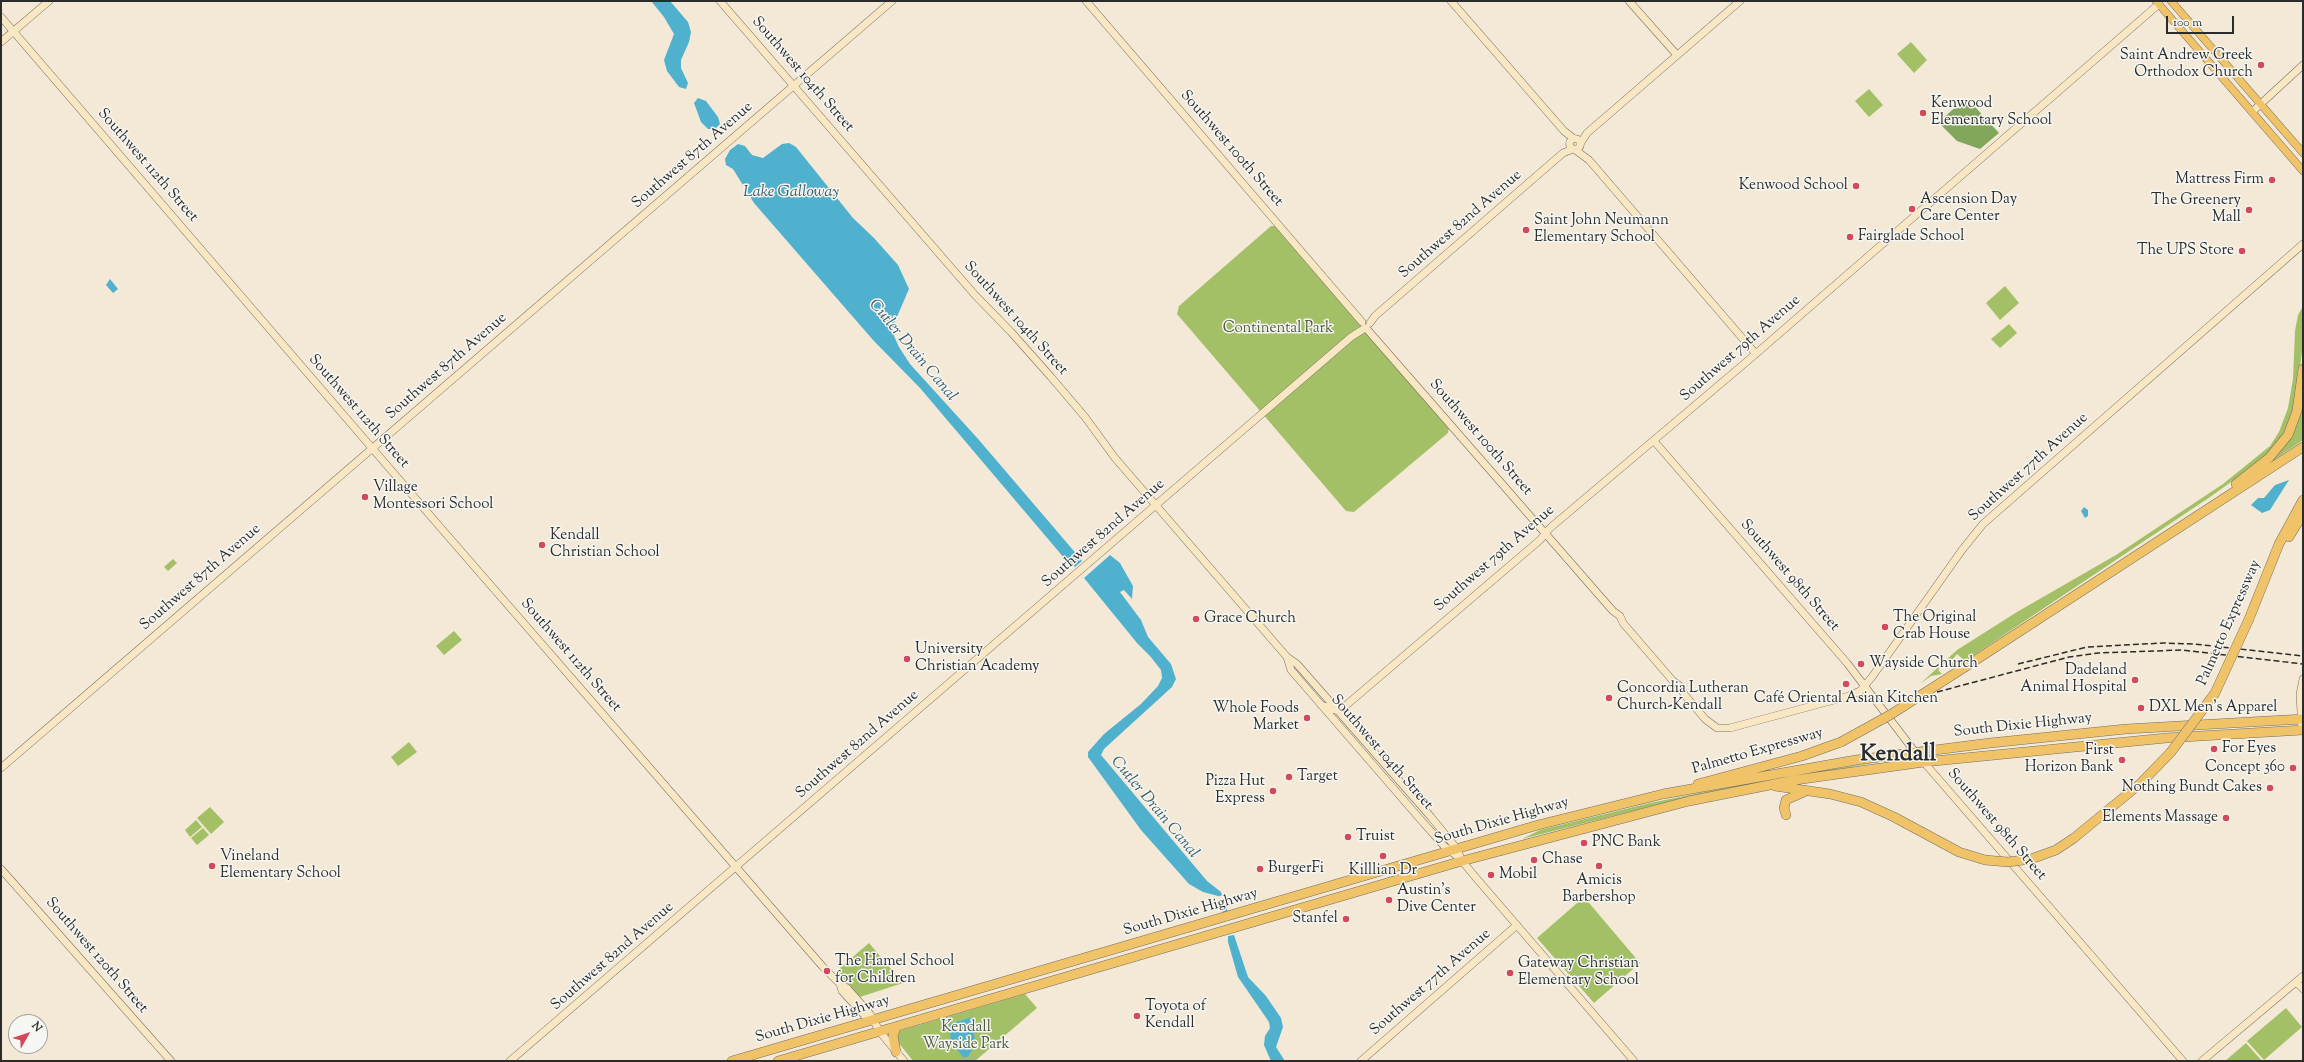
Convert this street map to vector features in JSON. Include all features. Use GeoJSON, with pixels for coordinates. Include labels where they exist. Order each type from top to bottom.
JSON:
{"type":"FeatureCollection","features":[{"type":"Feature","properties":{"kind":"highway"},"geometry":{"type":"LineString","coordinates":[[2168,533],[2255,470],[2275,452],[2286,438],[2295,420],[2303,369]]}},
{"type":"Feature","properties":{"kind":"highway","name":"Palmetto Expressway"},"geometry":{"type":"LineString","coordinates":[[1663,794],[1791,760],[1840,742],[1890,716],[2303,446]]}},
{"type":"Feature","properties":{"kind":"highway","name":"Palmetto Expressway"},"geometry":{"type":"LineString","coordinates":[[1770,785],[1838,796],[1869,805],[1959,852],[1985,860],[2008,862],[2031,859],[2056,850],[2074,838],[2141,783],[2186,735],[2215,692],[2249,619],[2271,568],[2279,544],[2303,500]]}},
{"type":"Feature","properties":{"kind":"highway"},"geometry":{"type":"LineString","coordinates":[[2271,568],[2303,514]]}},
{"type":"Feature","properties":{"kind":"highway","name":"South Dixie Highway"},"geometry":{"type":"LineString","coordinates":[[732,1061],[1559,819],[1663,794],[1915,752],[2034,738],[2222,723],[2303,719]]}},
{"type":"Feature","properties":{"kind":"highway"},"geometry":{"type":"LineString","coordinates":[[2203,735],[2210,729],[2222,723]]}},
{"type":"Feature","properties":{"kind":"highway","name":"South Dixie Highway"},"geometry":{"type":"LineString","coordinates":[[778,1061],[1462,860],[1644,812],[1770,785],[1924,762],[2203,735],[2303,730]]}},
{"type":"Feature","properties":{"kind":"highway"},"geometry":{"type":"LineString","coordinates":[[2034,738],[2035,751]]}},
{"type":"Feature","properties":{"kind":"highway"},"geometry":{"type":"LineString","coordinates":[[1786,815],[1784,808],[1786,800],[1808,791]]}},
{"type":"Feature","properties":{"kind":"highway"},"geometry":{"type":"LineString","coordinates":[[1018,978],[1026,989]]}},
{"type":"Feature","properties":{"kind":"highway"},"geometry":{"type":"LineString","coordinates":[[896,1027],[892,1036],[896,1052]]}},
{"type":"Feature","properties":{"kind":"main road"},"geometry":{"type":"LineString","coordinates":[[2171,1],[2303,154]]}},
{"type":"Feature","properties":{"kind":"main road"},"geometry":{"type":"LineString","coordinates":[[2158,2],[2170,4],[2176,8]]}},
{"type":"Feature","properties":{"kind":"main road"},"geometry":{"type":"LineString","coordinates":[[2158,2],[2303,171]]}},
{"type":"Feature","properties":{"kind":"street"},"geometry":{"type":"LineString","coordinates":[[1,42],[49,1]]}},
{"type":"Feature","properties":{"kind":"street","name":"Southwest 104th Street"},"geometry":{"type":"LineString","coordinates":[[720,1],[974,295],[1011,332],[1051,377],[1156,506],[1287,657],[1298,664],[1436,823],[1453,850],[1634,1061]]}},
{"type":"Feature","properties":{"kind":"street","name":"Southwest 87th Avenue"},"geometry":{"type":"LineString","coordinates":[[1,768],[892,1]]}},
{"type":"Feature","properties":{"kind":"street","name":"Southwest 100th Street"},"geometry":{"type":"LineString","coordinates":[[1086,1],[1613,612],[1620,616],[1623,623],[1673,681],[1680,686],[1684,694],[1709,723],[1718,728]]}},
{"type":"Feature","properties":{"kind":"street"},"geometry":{"type":"LineString","coordinates":[[1451,1],[1756,354]]}},
{"type":"Feature","properties":{"kind":"street"},"geometry":{"type":"LineString","coordinates":[[1629,1],[1676,55]]}},
{"type":"Feature","properties":{"kind":"street","name":"Southwest 82nd Avenue"},"geometry":{"type":"LineString","coordinates":[[510,1061],[528,1048],[1740,1]]}},
{"type":"Feature","properties":{"kind":"street","name":"Southwest 79th Avenue"},"geometry":{"type":"LineString","coordinates":[[1338,711],[1756,354],[2158,2]]}},
{"type":"Feature","properties":{"kind":"street","name":"Southwest 112th Street"},"geometry":{"type":"LineString","coordinates":[[1,17],[373,448],[840,984],[842,991],[864,1016],[872,1021],[904,1061]]}},
{"type":"Feature","properties":{"kind":"street"},"geometry":{"type":"LineString","coordinates":[[2252,112],[2303,65]]}},
{"type":"Feature","properties":{"kind":"street","name":"Southwest 77th Avenue"},"geometry":{"type":"LineString","coordinates":[[1718,728],[1730,728],[1849,696],[1865,686],[1962,550],[1983,524],[2303,244]]}},
{"type":"Feature","properties":{"kind":"street","name":"Southwest 98th Street"},"geometry":{"type":"LineString","coordinates":[[1654,441],[1865,686],[1915,752],[2181,1060]]}},
{"type":"Feature","properties":{"kind":"street","name":"Southwest 104th Street"},"geometry":{"type":"LineString","coordinates":[[1287,657],[1291,670],[1438,839],[1453,850]]}},
{"type":"Feature","properties":{"kind":"street"},"geometry":{"type":"LineString","coordinates":[[2303,679],[2300,694],[2303,730]]}},
{"type":"Feature","properties":{"kind":"street"},"geometry":{"type":"LineString","coordinates":[[1322,704],[1338,711]]}},
{"type":"Feature","properties":{"kind":"street"},"geometry":{"type":"LineString","coordinates":[[1422,821],[1436,823]]}},
{"type":"Feature","properties":{"kind":"street"},"geometry":{"type":"LineString","coordinates":[[1429,858],[1437,848],[1438,839]]}},
{"type":"Feature","properties":{"kind":"street","name":"Southwest 120th Street"},"geometry":{"type":"LineString","coordinates":[[1,868],[171,1061]]}},
{"type":"Feature","properties":{"kind":"street","name":"Southwest 77th Avenue"},"geometry":{"type":"LineString","coordinates":[[1361,1061],[1517,925]]}},
{"type":"Feature","properties":{"kind":"street"},"geometry":{"type":"LineString","coordinates":[[2205,1060],[2303,976]]}},
{"type":"Feature","properties":{"kind":"street"},"geometry":{"type":"LineString","coordinates":[[2296,982],[2303,988]]}},
{"type":"Feature","properties":{"kind":"green space"},"geometry":{"type":"Polygon","coordinates":[[[1911,42],[1927,60],[1914,73],[1897,54],[1911,42]]]}},
{"type":"Feature","properties":{"kind":"green space"},"geometry":{"type":"Polygon","coordinates":[[[1869,89],[1883,105],[1869,117],[1855,101],[1869,89]]]}},
{"type":"Feature","properties":{"kind":"green space"},"geometry":{"type":"Polygon","coordinates":[[[1958,105],[1971,105],[1975,107],[1999,133],[1980,149],[1957,141],[1941,125],[1942,119],[1958,105]]]}},
{"type":"Feature","properties":{"kind":"green space","name":"Continental Park"},"geometry":{"type":"Polygon","coordinates":[[[1271,226],[1275,226],[1449,428],[1448,433],[1354,512],[1346,511],[1177,314],[1179,306],[1271,226]]]}},
{"type":"Feature","properties":{"kind":"green space"},"geometry":{"type":"Polygon","coordinates":[[[2005,286],[2019,303],[2000,320],[1986,303],[2005,286]]]}},
{"type":"Feature","properties":{"kind":"green space"},"geometry":{"type":"Polygon","coordinates":[[[2303,306],[2303,342],[2296,403],[2284,434],[2266,457],[2210,497],[1965,661],[1957,654],[1953,659],[1955,670],[1949,660],[1938,670],[1942,674],[1931,676],[1920,684],[1957,650],[2017,612],[2116,555],[2223,484],[2270,446],[2279,432],[2288,408],[2293,379],[2295,331],[2298,315],[2303,306]]]}},
{"type":"Feature","properties":{"kind":"green space"},"geometry":{"type":"Polygon","coordinates":[[[2009,324],[2017,333],[2000,348],[1991,339],[2009,324]]]}},
{"type":"Feature","properties":{"kind":"green space"},"geometry":{"type":"Polygon","coordinates":[[[2303,396],[2303,440],[2272,461],[2290,437],[2303,396]]]}},
{"type":"Feature","properties":{"kind":"green space"},"geometry":{"type":"Polygon","coordinates":[[[173,559],[177,563],[168,571],[164,567],[173,559]]]}},
{"type":"Feature","properties":{"kind":"green space"},"geometry":{"type":"Polygon","coordinates":[[[454,631],[462,640],[444,655],[436,646],[454,631]]]}},
{"type":"Feature","properties":{"kind":"green space"},"geometry":{"type":"Polygon","coordinates":[[[409,742],[417,752],[398,766],[391,757],[409,742]]]}},
{"type":"Feature","properties":{"kind":"green space"},"geometry":{"type":"Polygon","coordinates":[[[1890,760],[1695,795],[1522,839],[1540,830],[1650,803],[1759,781],[1890,760]]]}},
{"type":"Feature","properties":{"kind":"green space"},"geometry":{"type":"Polygon","coordinates":[[[210,807],[224,822],[211,834],[197,818],[210,807]]]}},
{"type":"Feature","properties":{"kind":"green space"},"geometry":{"type":"Polygon","coordinates":[[[196,820],[202,827],[190,837],[185,830],[196,820]]]}},
{"type":"Feature","properties":{"kind":"green space"},"geometry":{"type":"Polygon","coordinates":[[[203,828],[209,835],[197,845],[191,838],[203,828]]]}},
{"type":"Feature","properties":{"kind":"green space"},"geometry":{"type":"Polygon","coordinates":[[[1584,897],[1640,963],[1594,1003],[1537,938],[1584,897]]]}},
{"type":"Feature","properties":{"kind":"green space"},"geometry":{"type":"Polygon","coordinates":[[[869,943],[903,983],[860,997],[839,974],[840,968],[869,943]]]}},
{"type":"Feature","properties":{"kind":"green space","name":"Kendall Wayside Park"},"geometry":{"type":"Polygon","coordinates":[[[1025,994],[1037,1008],[975,1061],[913,1061],[898,1042],[897,1034],[899,1031],[1025,994]]]}},
{"type":"Feature","properties":{"kind":"green space"},"geometry":{"type":"Polygon","coordinates":[[[2286,1008],[2302,1027],[2264,1060],[2247,1041],[2286,1008]]]}},
{"type":"Feature","properties":{"kind":"green space"},"geometry":{"type":"Polygon","coordinates":[[[2246,1043],[2262,1061],[2225,1061],[2246,1043]]]}},
{"type":"Feature","properties":{"kind":"water"},"geometry":{"type":"Polygon","coordinates":[[[651,1],[670,1],[688,22],[691,32],[689,42],[681,60],[681,68],[688,83],[686,89],[679,87],[667,71],[664,60],[674,34],[664,17],[651,1]]]}},
{"type":"Feature","properties":{"kind":"water"},"geometry":{"type":"Polygon","coordinates":[[[698,98],[706,101],[718,117],[720,124],[715,129],[708,129],[701,122],[694,103],[698,98]]]}},
{"type":"Feature","properties":{"kind":"water","name":"Lake Galloway"},"geometry":{"type":"Polygon","coordinates":[[[789,143],[796,147],[853,218],[874,238],[898,265],[909,289],[893,326],[894,336],[899,347],[910,364],[979,440],[1079,557],[1082,561],[1075,567],[1065,559],[920,388],[873,340],[754,203],[733,169],[726,165],[725,159],[730,150],[738,144],[745,146],[752,155],[763,158],[782,144],[789,143]]]}},
{"type":"Feature","properties":{"kind":"water"},"geometry":{"type":"Polygon","coordinates":[[[110,279],[118,289],[113,293],[106,285],[110,279]]]}},
{"type":"Feature","properties":{"kind":"water"},"geometry":{"type":"Polygon","coordinates":[[[2289,480],[2270,510],[2262,513],[2251,505],[2258,498],[2264,498],[2275,485],[2289,480]]]}},
{"type":"Feature","properties":{"kind":"water"},"geometry":{"type":"Polygon","coordinates":[[[2084,507],[2088,510],[2088,516],[2085,518],[2081,511],[2084,507]]]}},
{"type":"Feature","properties":{"kind":"water"},"geometry":{"type":"Polygon","coordinates":[[[1110,555],[1120,563],[1133,586],[1132,599],[1124,590],[1120,592],[1141,620],[1148,637],[1171,664],[1176,679],[1172,687],[1104,749],[1101,755],[1207,881],[1221,892],[1228,912],[1222,913],[1218,896],[1203,892],[1189,884],[1141,830],[1088,757],[1088,752],[1104,734],[1141,704],[1158,686],[1162,678],[1161,670],[1084,578],[1110,555]]]}},
{"type":"Feature","properties":{"kind":"water"},"geometry":{"type":"Polygon","coordinates":[[[1234,935],[1248,977],[1266,996],[1281,1018],[1283,1027],[1276,1047],[1285,1061],[1271,1061],[1264,1045],[1265,1036],[1270,1028],[1269,1022],[1238,977],[1228,942],[1228,936],[1234,935]]]}},
{"type":"Feature","properties":{"kind":"water"},"geometry":{"type":"Polygon","coordinates":[[[973,1017],[976,1021],[974,1035],[976,1042],[968,1057],[963,1057],[951,1042],[949,1024],[973,1017]]]}},
{"type":"Feature","properties":{"kind":"pier"},"geometry":{"type":"Polygon","coordinates":[[[1224,895],[1228,905],[1218,908],[1215,897],[1224,895]]]}},
{"type":"Feature","properties":{"kind":"railway"},"geometry":{"type":"LineString","coordinates":[[2018,664],[2087,647],[2163,643],[2194,644],[2303,656]]}},
{"type":"Feature","properties":{"kind":"railway"},"geometry":{"type":"LineString","coordinates":[[1937,692],[2069,657],[2098,653],[2182,650],[2303,664]]}},
{"type":"Feature","properties":{"kind":"place","name":"Saint Andrew Greek Orthodox Church"},"geometry":{"type":"Point","coordinates":[2261,65]}},
{"type":"Feature","properties":{"kind":"place","name":"Kenwood Elementary School"},"geometry":{"type":"Point","coordinates":[1923,113]}},
{"type":"Feature","properties":{"kind":"place","name":"Mattress Firm"},"geometry":{"type":"Point","coordinates":[2272,180]}},
{"type":"Feature","properties":{"kind":"place","name":"Kenwood School"},"geometry":{"type":"Point","coordinates":[1856,186]}},
{"type":"Feature","properties":{"kind":"place","name":"Ascension Day Care Center"},"geometry":{"type":"Point","coordinates":[1912,209]}},
{"type":"Feature","properties":{"kind":"place","name":"The Greenery Mall"},"geometry":{"type":"Point","coordinates":[2249,210]}},
{"type":"Feature","properties":{"kind":"place","name":"Saint John Neumann Elementary School"},"geometry":{"type":"Point","coordinates":[1526,230]}},
{"type":"Feature","properties":{"kind":"place","name":"Fairglade School"},"geometry":{"type":"Point","coordinates":[1850,237]}},
{"type":"Feature","properties":{"kind":"place","name":"The UPS Store"},"geometry":{"type":"Point","coordinates":[2242,251]}},
{"type":"Feature","properties":{"kind":"place","name":"Village Montessori School"},"geometry":{"type":"Point","coordinates":[365,497]}},
{"type":"Feature","properties":{"kind":"place","name":"Kendall Christian School"},"geometry":{"type":"Point","coordinates":[542,545]}},
{"type":"Feature","properties":{"kind":"place","name":"Grace Church"},"geometry":{"type":"Point","coordinates":[1196,619]}},
{"type":"Feature","properties":{"kind":"place","name":"The Original Crab House"},"geometry":{"type":"Point","coordinates":[1885,627]}},
{"type":"Feature","properties":{"kind":"place","name":"University Christian Academy"},"geometry":{"type":"Point","coordinates":[907,659]}},
{"type":"Feature","properties":{"kind":"place","name":"Wayside Church"},"geometry":{"type":"Point","coordinates":[1861,664]}},
{"type":"Feature","properties":{"kind":"place","name":"Dadeland Animal Hospital"},"geometry":{"type":"Point","coordinates":[2135,680]}},
{"type":"Feature","properties":{"kind":"place","name":"Café Oriental Asian Kitchen"},"geometry":{"type":"Point","coordinates":[1846,684]}},
{"type":"Feature","properties":{"kind":"place","name":"Concordia Lutheran Church-Kendall"},"geometry":{"type":"Point","coordinates":[1609,698]}},
{"type":"Feature","properties":{"kind":"place","name":"DXL Men's Apparel"},"geometry":{"type":"Point","coordinates":[2141,708]}},
{"type":"Feature","properties":{"kind":"place","name":"Whole Foods Market"},"geometry":{"type":"Point","coordinates":[1307,718]}},
{"type":"Feature","properties":{"kind":"place","name":"For Eyes"},"geometry":{"type":"Point","coordinates":[2214,749]}},
{"type":"Feature","properties":{"kind":"place","name":"First Horizon Bank"},"geometry":{"type":"Point","coordinates":[2122,760]}},
{"type":"Feature","properties":{"kind":"place","name":"Concept 360"},"geometry":{"type":"Point","coordinates":[2293,768]}},
{"type":"Feature","properties":{"kind":"place","name":"Target"},"geometry":{"type":"Point","coordinates":[1289,777]}},
{"type":"Feature","properties":{"kind":"place","name":"Nothing Bundt Cakes"},"geometry":{"type":"Point","coordinates":[2270,788]}},
{"type":"Feature","properties":{"kind":"place","name":"Pizza Hut Express"},"geometry":{"type":"Point","coordinates":[1273,791]}},
{"type":"Feature","properties":{"kind":"place","name":"Elements Massage"},"geometry":{"type":"Point","coordinates":[2226,818]}},
{"type":"Feature","properties":{"kind":"place","name":"Truist"},"geometry":{"type":"Point","coordinates":[1348,837]}},
{"type":"Feature","properties":{"kind":"place","name":"PNC Bank"},"geometry":{"type":"Point","coordinates":[1584,843]}},
{"type":"Feature","properties":{"kind":"place","name":"Killlian Dr"},"geometry":{"type":"Point","coordinates":[1383,856]}},
{"type":"Feature","properties":{"kind":"place","name":"Chase"},"geometry":{"type":"Point","coordinates":[1534,860]}},
{"type":"Feature","properties":{"kind":"place","name":"Vineland Elementary School"},"geometry":{"type":"Point","coordinates":[212,866]}},
{"type":"Feature","properties":{"kind":"place","name":"Amicis Barbershop"},"geometry":{"type":"Point","coordinates":[1599,866]}},
{"type":"Feature","properties":{"kind":"place","name":"BurgerFi"},"geometry":{"type":"Point","coordinates":[1260,869]}},
{"type":"Feature","properties":{"kind":"place","name":"Mobil"},"geometry":{"type":"Point","coordinates":[1491,875]}},
{"type":"Feature","properties":{"kind":"place","name":"Austin's Dive Center"},"geometry":{"type":"Point","coordinates":[1389,900]}},
{"type":"Feature","properties":{"kind":"place","name":"Stanfel"},"geometry":{"type":"Point","coordinates":[1346,919]}},
{"type":"Feature","properties":{"kind":"place","name":"The Hamel School for Children"},"geometry":{"type":"Point","coordinates":[827,971]}},
{"type":"Feature","properties":{"kind":"place","name":"Gateway Christian Elementary School"},"geometry":{"type":"Point","coordinates":[1510,973]}},
{"type":"Feature","properties":{"kind":"place","name":"Toyota of Kendall"},"geometry":{"type":"Point","coordinates":[1137,1016]}},
{"type":"Feature","properties":{"kind":"district","name":"Kendall"},"geometry":{"type":"Point","coordinates":[1898,756]}},
{"type":"Feature","properties":{"kind":"water label","name":"Cutler Drain Canal"},"geometry":{"type":"Point","coordinates":[912,351]}},
{"type":"Feature","properties":{"kind":"water label","name":"Cutler Drain Canal"},"geometry":{"type":"Point","coordinates":[1154,808]}}]}
